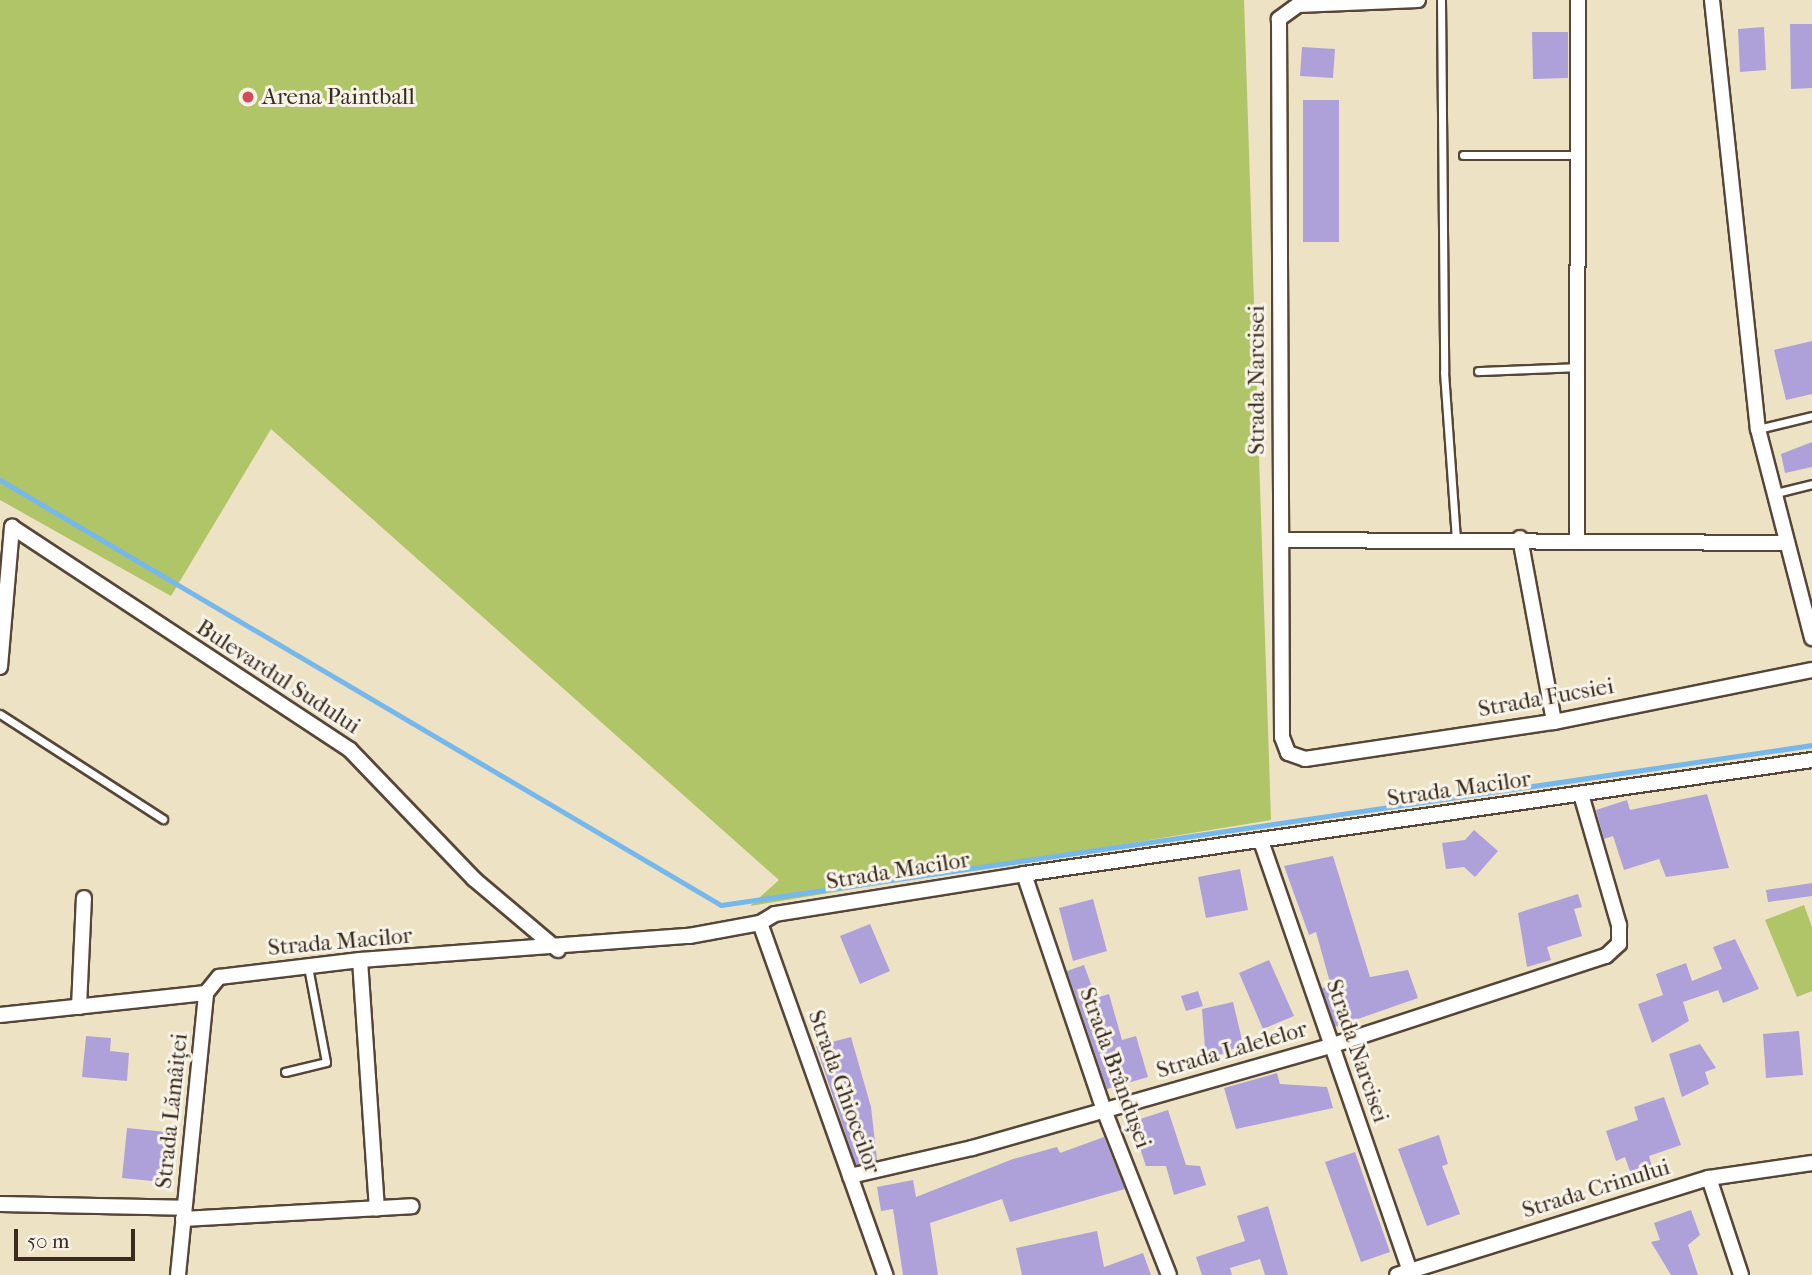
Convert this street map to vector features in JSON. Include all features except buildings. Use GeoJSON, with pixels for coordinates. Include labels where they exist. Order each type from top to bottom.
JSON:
{"type":"FeatureCollection","features":[{"type":"Feature","properties":{"kind":"street","name":"Strada Narcisei"},"geometry":{"type":"LineString","coordinates":[[1287,753],[1282,737],[1277,35],[1286,8],[1418,0]]}},
{"type":"Feature","properties":{"kind":"street"},"geometry":{"type":"LineString","coordinates":[[1577,538],[1578,0]]}},
{"type":"Feature","properties":{"kind":"street"},"geometry":{"type":"LineString","coordinates":[[1712,0],[1758,429],[1771,494],[1812,638]]}},
{"type":"Feature","properties":{"kind":"street","name":"Bulevardul Sudului"},"geometry":{"type":"LineString","coordinates":[[0,667],[12,527],[350,750],[474,879],[558,950]]}},
{"type":"Feature","properties":{"kind":"street"},"geometry":{"type":"LineString","coordinates":[[1520,538],[1554,722]]}},
{"type":"Feature","properties":{"kind":"street"},"geometry":{"type":"LineString","coordinates":[[1282,540],[1577,538],[1784,543]]}},
{"type":"Feature","properties":{"kind":"street","name":"Strada Fucsiei"},"geometry":{"type":"LineString","coordinates":[[1287,753],[1305,759],[1554,722],[1812,670]]}},
{"type":"Feature","properties":{"kind":"street","name":"Strada Macilor"},"geometry":{"type":"LineString","coordinates":[[0,1015],[206,993],[219,977],[360,960],[558,950],[760,923],[775,914],[1024,874],[1812,760]]}},
{"type":"Feature","properties":{"kind":"street","name":"Strada Lalelelor"},"geometry":{"type":"LineString","coordinates":[[850,1176],[1104,1110],[1330,1046],[1606,956],[1619,944],[1619,925],[1581,794]]}},
{"type":"Feature","properties":{"kind":"street","name":"Strada Narcisei"},"geometry":{"type":"LineString","coordinates":[[1261,841],[1406,1274]]}},
{"type":"Feature","properties":{"kind":"street","name":"Strada Brândușei"},"geometry":{"type":"LineString","coordinates":[[1024,874],[1104,1110],[1169,1275]]}},
{"type":"Feature","properties":{"kind":"street"},"geometry":{"type":"LineString","coordinates":[[79,1007],[84,898]]}},
{"type":"Feature","properties":{"kind":"street","name":"Strada Ghioceilor"},"geometry":{"type":"LineString","coordinates":[[760,923],[885,1275]]}},
{"type":"Feature","properties":{"kind":"street"},"geometry":{"type":"LineString","coordinates":[[360,960],[377,1208]]}},
{"type":"Feature","properties":{"kind":"street","name":"Strada Lămâiței"},"geometry":{"type":"LineString","coordinates":[[178,1275],[206,993]]}},
{"type":"Feature","properties":{"kind":"street","name":"Strada Crinului"},"geometry":{"type":"LineString","coordinates":[[1406,1274],[1709,1178],[1812,1163]]}},
{"type":"Feature","properties":{"kind":"street"},"geometry":{"type":"LineString","coordinates":[[1709,1178],[1741,1275]]}},
{"type":"Feature","properties":{"kind":"street"},"geometry":{"type":"LineString","coordinates":[[0,1205],[184,1213],[412,1206]]}},
{"type":"Feature","properties":{"kind":"lane"},"geometry":{"type":"LineString","coordinates":[[1441,0],[1444,372],[1456,538]]}},
{"type":"Feature","properties":{"kind":"lane"},"geometry":{"type":"LineString","coordinates":[[1463,155],[1577,155]]}},
{"type":"Feature","properties":{"kind":"lane"},"geometry":{"type":"LineString","coordinates":[[1478,371],[1577,368]]}},
{"type":"Feature","properties":{"kind":"lane"},"geometry":{"type":"LineString","coordinates":[[1758,429],[1812,416]]}},
{"type":"Feature","properties":{"kind":"lane"},"geometry":{"type":"LineString","coordinates":[[1771,494],[1812,484]]}},
{"type":"Feature","properties":{"kind":"lane"},"geometry":{"type":"LineString","coordinates":[[0,714],[163,819]]}},
{"type":"Feature","properties":{"kind":"lane"},"geometry":{"type":"LineString","coordinates":[[285,1072],[326,1062],[308,967]]}},
{"type":"Feature","properties":{"kind":"green space"},"geometry":{"type":"Polygon","coordinates":[[[0,0],[1244,0],[1271,820],[750,906],[779,880],[271,429],[171,596],[0,500],[0,0]]]}},
{"type":"Feature","properties":{"kind":"green space"},"geometry":{"type":"Polygon","coordinates":[[[1804,905],[1812,927],[1812,991],[1797,997],[1765,920],[1804,905]]]}},
{"type":"Feature","properties":{"kind":"waterway"},"geometry":{"type":"LineString","coordinates":[[0,480],[721,905],[1812,745]]}},
{"type":"Feature","properties":{"kind":"place","name":"Arena Paintball"},"geometry":{"type":"Point","coordinates":[248,97]}}]}
